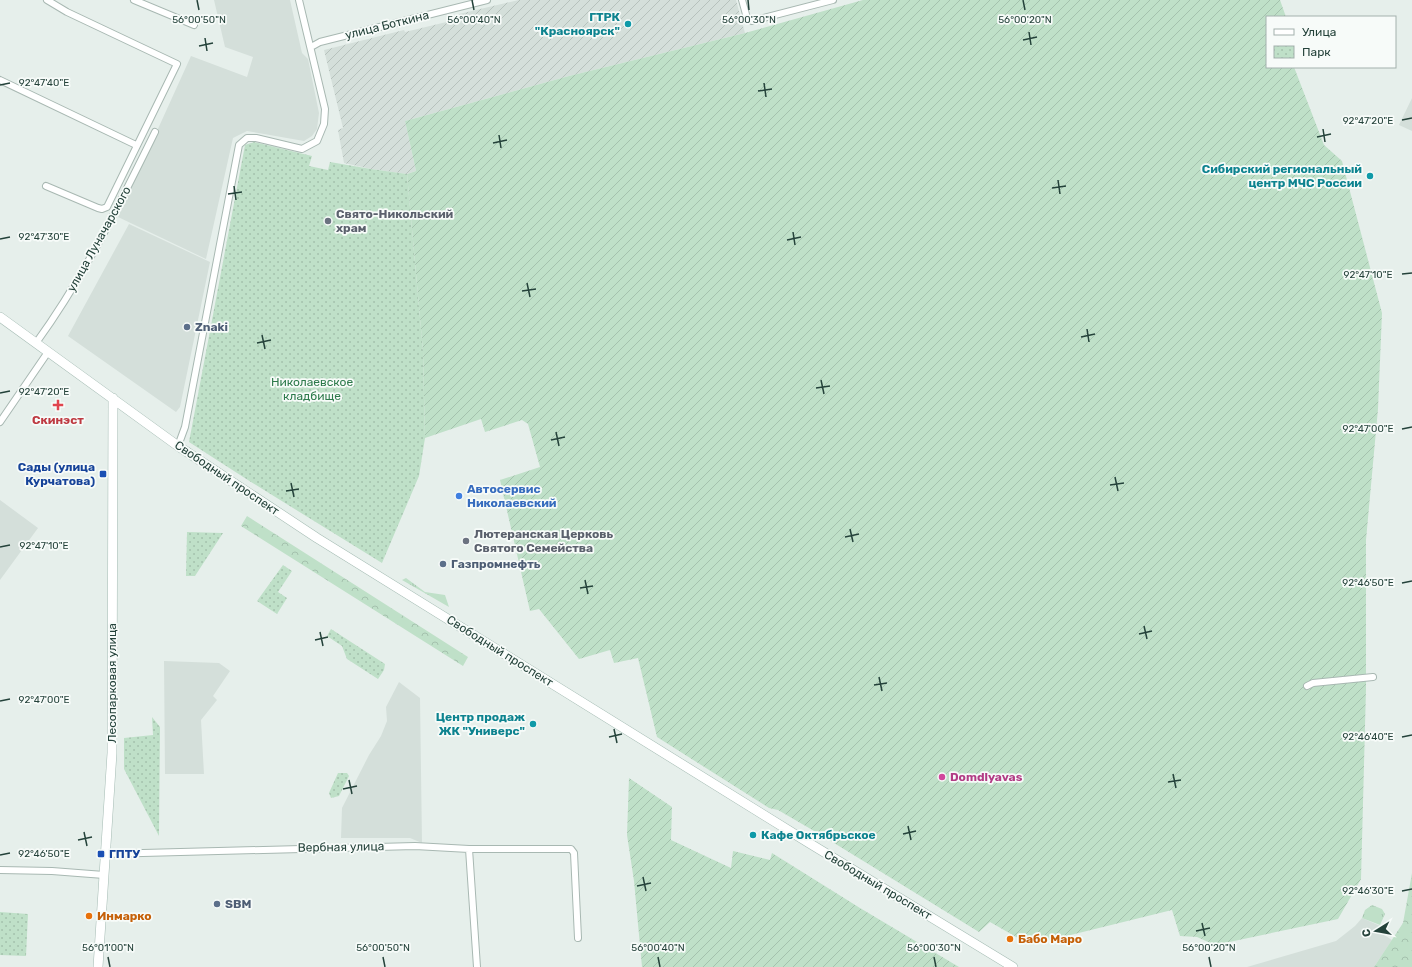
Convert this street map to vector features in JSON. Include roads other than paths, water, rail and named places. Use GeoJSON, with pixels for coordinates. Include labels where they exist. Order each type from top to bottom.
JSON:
{"type":"FeatureCollection","features":[{"type":"Feature","properties":{"kind":"main road","name":"Свободный проспект"},"geometry":{"type":"LineString","coordinates":[[0,317],[178,446],[324,542],[815,847],[1013,967]]}},
{"type":"Feature","properties":{"kind":"main road","name":"Лесопарковая улица"},"geometry":{"type":"LineString","coordinates":[[98,967],[112,753],[113,398]]}},
{"type":"Feature","properties":{"kind":"street","name":"улица Луначарского"},"geometry":{"type":"LineString","coordinates":[[46,186],[98,208],[102,209],[107,207],[177,64],[67,12],[47,0]]}},
{"type":"Feature","properties":{"kind":"street"},"geometry":{"type":"LineString","coordinates":[[134,0],[194,25]]}},
{"type":"Feature","properties":{"kind":"street"},"geometry":{"type":"LineString","coordinates":[[178,446],[185,427],[239,145],[247,138],[256,138],[302,149],[309,147],[317,141],[321,134],[325,109],[299,0]]}},
{"type":"Feature","properties":{"kind":"street","name":"улица Боткина"},"geometry":{"type":"LineString","coordinates":[[311,46],[320,42],[484,0]]}},
{"type":"Feature","properties":{"kind":"street"},"geometry":{"type":"LineString","coordinates":[[742,0],[746,18],[752,21],[832,0]]}},
{"type":"Feature","properties":{"kind":"street"},"geometry":{"type":"LineString","coordinates":[[0,80],[136,146]]}},
{"type":"Feature","properties":{"kind":"street","name":"улица Луначарского"},"geometry":{"type":"LineString","coordinates":[[36,343],[59,311],[106,231],[155,132]]}},
{"type":"Feature","properties":{"kind":"street"},"geometry":{"type":"LineString","coordinates":[[0,422],[48,352]]}},
{"type":"Feature","properties":{"kind":"street"},"geometry":{"type":"LineString","coordinates":[[1307,686],[1313,683],[1373,677]]}},
{"type":"Feature","properties":{"kind":"street","name":"Вербная улица"},"geometry":{"type":"LineString","coordinates":[[105,854],[415,846],[469,849],[571,849],[574,853],[578,938]]}},
{"type":"Feature","properties":{"kind":"street"},"geometry":{"type":"LineString","coordinates":[[469,849],[477,967]]}},
{"type":"Feature","properties":{"kind":"street"},"geometry":{"type":"LineString","coordinates":[[0,870],[52,871],[104,875]]}},
{"type":"Feature","properties":{"kind":"place","name":"ГТРК \"Красноярск\""},"geometry":{"type":"Point","coordinates":[628,24]}},
{"type":"Feature","properties":{"kind":"place","name":"Сибирский региональный центр МЧС России"},"geometry":{"type":"Point","coordinates":[1370,176]}},
{"type":"Feature","properties":{"kind":"place","name":"Свято-Никольский храм"},"geometry":{"type":"Point","coordinates":[328,221]}},
{"type":"Feature","properties":{"kind":"place","name":"Znaki"},"geometry":{"type":"Point","coordinates":[187,327]}},
{"type":"Feature","properties":{"kind":"place","name":"Скинэст"},"geometry":{"type":"Point","coordinates":[58,405]}},
{"type":"Feature","properties":{"kind":"place","name":"Сады (улица Курчатова)"},"geometry":{"type":"Point","coordinates":[103,474]}},
{"type":"Feature","properties":{"kind":"place","name":"Автосервис Николаевский"},"geometry":{"type":"Point","coordinates":[459,496]}},
{"type":"Feature","properties":{"kind":"place","name":"Лютеранская Церковь Святого Семейства"},"geometry":{"type":"Point","coordinates":[466,541]}},
{"type":"Feature","properties":{"kind":"place","name":"Газпромнефть"},"geometry":{"type":"Point","coordinates":[443,564]}},
{"type":"Feature","properties":{"kind":"place","name":"Центр продаж ЖК \"Универс\""},"geometry":{"type":"Point","coordinates":[533,724]}},
{"type":"Feature","properties":{"kind":"place","name":"Domdlyavas"},"geometry":{"type":"Point","coordinates":[942,777]}},
{"type":"Feature","properties":{"kind":"place","name":"Кафе Октябрьское"},"geometry":{"type":"Point","coordinates":[753,835]}},
{"type":"Feature","properties":{"kind":"place","name":"ГПТУ"},"geometry":{"type":"Point","coordinates":[101,854]}},
{"type":"Feature","properties":{"kind":"place","name":"SBM"},"geometry":{"type":"Point","coordinates":[217,904]}},
{"type":"Feature","properties":{"kind":"place","name":"Инмарко"},"geometry":{"type":"Point","coordinates":[89,916]}},
{"type":"Feature","properties":{"kind":"place","name":"Бабо Маро"},"geometry":{"type":"Point","coordinates":[1010,939]}},
{"type":"Feature","properties":{"kind":"park label","name":"Николаевское кладбище"},"geometry":{"type":"Point","coordinates":[312,389]}}]}
